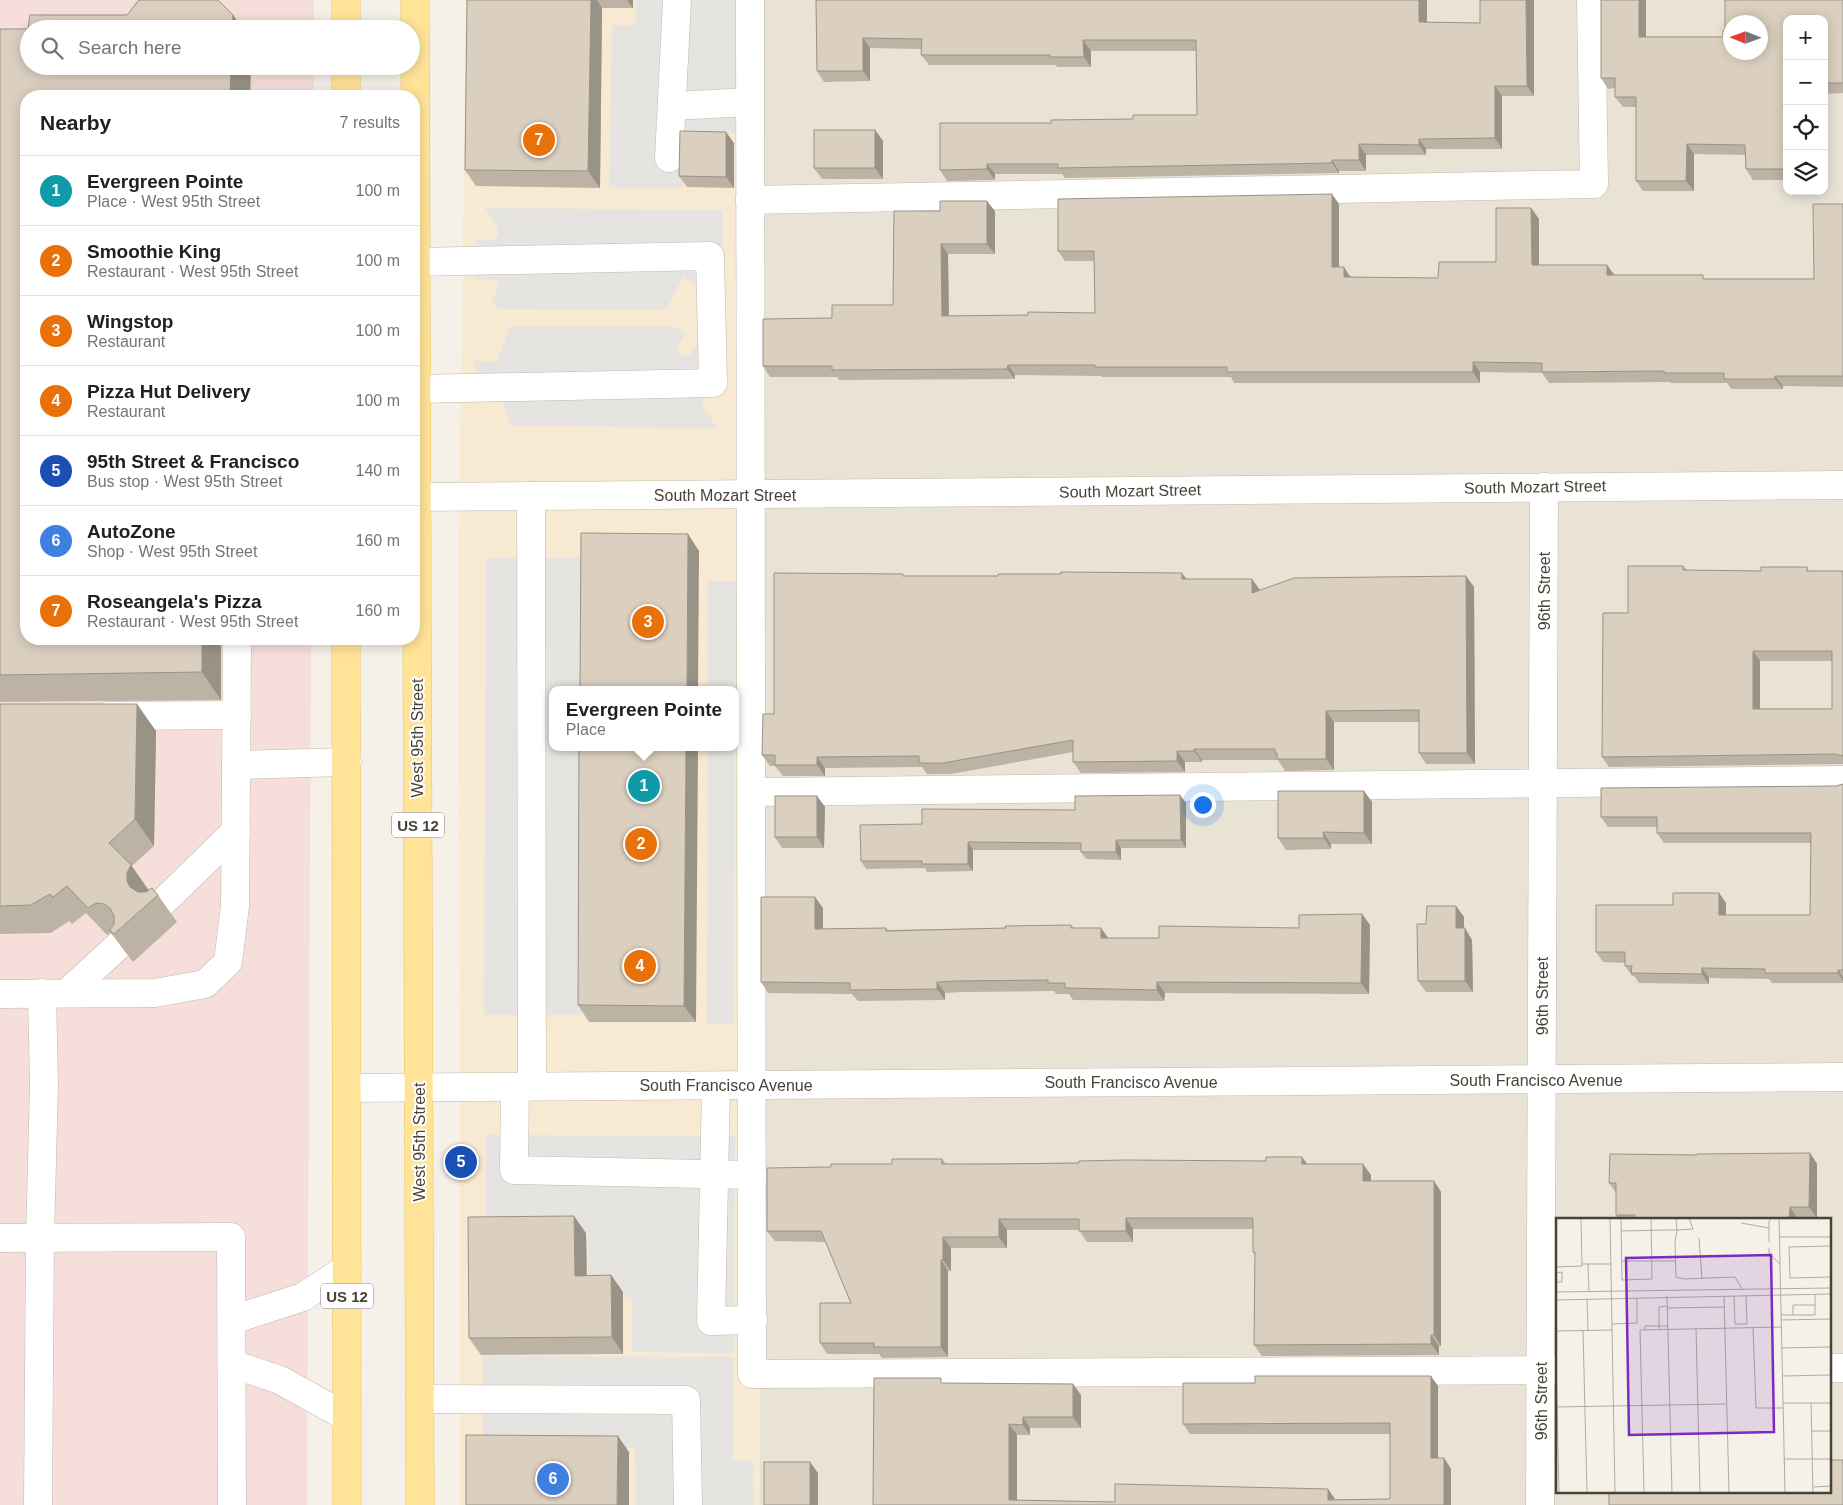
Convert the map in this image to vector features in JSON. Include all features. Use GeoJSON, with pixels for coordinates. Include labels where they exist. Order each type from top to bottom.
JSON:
{"type":"FeatureCollection","features":[{"type":"Feature","properties":{"kind":"main road"},"geometry":{"type":"LineString","coordinates":[[346,0],[346,20]]}},
{"type":"Feature","properties":{"kind":"main road","name":"West 95th Street"},"geometry":{"type":"LineString","coordinates":[[415,0],[415,20]]}},
{"type":"Feature","properties":{"kind":"main road"},"geometry":{"type":"LineString","coordinates":[[346,75],[346,90]]}},
{"type":"Feature","properties":{"kind":"main road","name":"West 95th Street"},"geometry":{"type":"LineString","coordinates":[[415,75],[415,90]]}},
{"type":"Feature","properties":{"kind":"main road","name":"US 12"},"geometry":{"type":"LineString","coordinates":[[346,645],[346,1505]]}},
{"type":"Feature","properties":{"kind":"main road","name":"West 95th Street"},"geometry":{"type":"LineString","coordinates":[[417,645],[420,1505]]}},
{"type":"Feature","properties":{"kind":"street"},"geometry":{"type":"LineString","coordinates":[[669,158],[677,0]]}},
{"type":"Feature","properties":{"kind":"street"},"geometry":{"type":"LineString","coordinates":[[750,0],[752,1374],[1549,1370]]}},
{"type":"Feature","properties":{"kind":"street"},"geometry":{"type":"LineString","coordinates":[[750,200],[1594,184],[1591,0]]}},
{"type":"Feature","properties":{"kind":"street"},"geometry":{"type":"LineString","coordinates":[[672,106],[750,102]]}},
{"type":"Feature","properties":{"kind":"street"},"geometry":{"type":"LineString","coordinates":[[420,262],[710,256],[713,383],[420,389]]}},
{"type":"Feature","properties":{"kind":"street","name":"South Mozart Street"},"geometry":{"type":"LineString","coordinates":[[420,497],[1843,485]]}},
{"type":"Feature","properties":{"kind":"street","name":"96th Street"},"geometry":{"type":"LineString","coordinates":[[1540,1505],[1549,1370],[1542,1080],[1544,487]]}},
{"type":"Feature","properties":{"kind":"street"},"geometry":{"type":"LineString","coordinates":[[531,496],[524,1087],[514,1170],[752,1175]]}},
{"type":"Feature","properties":{"kind":"street"},"geometry":{"type":"LineString","coordinates":[[0,994],[155,992],[205,984],[228,962],[235,906],[236,645]]}},
{"type":"Feature","properties":{"kind":"street"},"geometry":{"type":"LineString","coordinates":[[79,716],[236,715]]}},
{"type":"Feature","properties":{"kind":"street"},"geometry":{"type":"LineString","coordinates":[[236,766],[346,762]]}},
{"type":"Feature","properties":{"kind":"street"},"geometry":{"type":"LineString","coordinates":[[752,792],[1843,780]]}},
{"type":"Feature","properties":{"kind":"street"},"geometry":{"type":"LineString","coordinates":[[161,904],[236,831]]}},
{"type":"Feature","properties":{"kind":"street"},"geometry":{"type":"LineString","coordinates":[[38,1505],[40,1238],[44,1085],[55,993],[118,946]]}},
{"type":"Feature","properties":{"kind":"street","name":"South Francisco Avenue"},"geometry":{"type":"LineString","coordinates":[[346,1088],[1843,1077]]}},
{"type":"Feature","properties":{"kind":"street"},"geometry":{"type":"LineString","coordinates":[[716,1086],[711,1321],[753,1320]]}},
{"type":"Feature","properties":{"kind":"street"},"geometry":{"type":"LineString","coordinates":[[0,1238],[231,1237],[232,1505]]}},
{"type":"Feature","properties":{"kind":"street"},"geometry":{"type":"LineString","coordinates":[[232,1320],[303,1297],[347,1268]]}},
{"type":"Feature","properties":{"kind":"street"},"geometry":{"type":"LineString","coordinates":[[232,1364],[280,1380],[346,1417]]}},
{"type":"Feature","properties":{"kind":"street"},"geometry":{"type":"LineString","coordinates":[[1830,1368],[1843,1368]]}},
{"type":"Feature","properties":{"kind":"street"},"geometry":{"type":"LineString","coordinates":[[420,1399],[686,1400],[688,1505]]}},
{"type":"Feature","properties":{"kind":"shaded area"},"geometry":{"type":"Polygon","coordinates":[[[0,0],[314,0],[314,20],[20,20],[20,75],[314,75],[314,90],[20,90],[20,645],[311,645],[307,1505],[0,1505],[0,0]]]}},
{"type":"Feature","properties":{"kind":"shaded area"},"geometry":{"type":"Polygon","coordinates":[[[466,0],[757,0],[760,1505],[460,1505],[459,547],[466,0]]]}},
{"type":"Feature","properties":{"kind":"shaded area"},"geometry":{"type":"Polygon","coordinates":[[[636,0],[740,0],[739,134],[684,133],[683,188],[609,188],[612,25],[636,25],[636,0]]]}},
{"type":"Feature","properties":{"kind":"shaded area"},"geometry":{"type":"Polygon","coordinates":[[[757,0],[1843,0],[1843,1505],[760,1505],[757,0]]]}},
{"type":"Feature","properties":{"kind":"shaded area"},"geometry":{"type":"Polygon","coordinates":[[[485,208],[723,210],[721,396],[705,396],[702,405],[718,429],[510,425],[501,395],[475,395],[475,361],[497,361],[510,326],[676,327],[686,333],[677,349],[680,356],[689,356],[700,341],[698,293],[694,284],[683,277],[666,310],[502,309],[491,304],[497,291],[498,282],[491,279],[475,280],[476,240],[492,240],[498,236],[498,229],[485,208]]]}},
{"type":"Feature","properties":{"kind":"shaded area"},"geometry":{"type":"Polygon","coordinates":[[[486,558],[584,558],[583,686],[549,686],[549,751],[583,751],[582,1015],[484,1015],[486,558]]]}},
{"type":"Feature","properties":{"kind":"shaded area"},"geometry":{"type":"Polygon","coordinates":[[[708,581],[736,581],[736,686],[708,686],[708,581]]]}},
{"type":"Feature","properties":{"kind":"shaded area"},"geometry":{"type":"Polygon","coordinates":[[[708,751],[735,751],[734,1025],[707,1024],[708,751]]]}},
{"type":"Feature","properties":{"kind":"shaded area"},"geometry":{"type":"Polygon","coordinates":[[[486,1135],[735,1136],[734,1353],[632,1352],[632,1299],[625,1299],[624,1290],[588,1290],[588,1232],[486,1231],[486,1135]]]}},
{"type":"Feature","properties":{"kind":"shaded area"},"geometry":{"type":"Polygon","coordinates":[[[483,1356],[733,1357],[733,1460],[753,1461],[753,1505],[636,1505],[635,1448],[483,1448],[483,1356]]]}},
{"type":"Feature","properties":{"kind":"building"},"geometry":{"type":"Polygon","coordinates":[[[139,0],[218,0],[233,15],[233,20],[29,20],[30,15],[127,15],[139,0]]]}},
{"type":"Feature","properties":{"kind":"building"},"geometry":{"type":"Polygon","coordinates":[[[467,0],[591,0],[588,171],[465,170],[467,0]]]}},
{"type":"Feature","properties":{"kind":"building"},"geometry":{"type":"Polygon","coordinates":[[[816,0],[1419,0],[1419,22],[1480,23],[1480,0],[1526,0],[1527,86],[1495,86],[1495,138],[1419,139],[1419,145],[1359,144],[1359,160],[1332,160],[1332,163],[1058,168],[1058,164],[987,164],[987,169],[940,170],[940,123],[1051,123],[1051,120],[1133,119],[1133,115],[1197,115],[1196,40],[1083,40],[1084,57],[1050,57],[1050,55],[921,55],[922,39],[863,38],[863,71],[817,71],[816,0]]]}},
{"type":"Feature","properties":{"kind":"building"},"geometry":{"type":"Polygon","coordinates":[[[1601,0],[1639,0],[1639,37],[1723,37],[1723,60],[1768,60],[1768,15],[1725,15],[1725,0],[1843,0],[1843,83],[1828,83],[1828,15],[1783,15],[1783,169],[1746,169],[1745,145],[1687,144],[1686,181],[1636,181],[1636,97],[1615,97],[1615,78],[1601,78],[1601,0]]]}},
{"type":"Feature","properties":{"kind":"building"},"geometry":{"type":"Polygon","coordinates":[[[0,29],[20,29],[20,75],[231,75],[230,90],[20,90],[20,645],[202,645],[202,672],[0,675],[0,29]]]}},
{"type":"Feature","properties":{"kind":"building"},"geometry":{"type":"Polygon","coordinates":[[[814,130],[875,130],[875,168],[814,168],[814,130]]]}},
{"type":"Feature","properties":{"kind":"building"},"geometry":{"type":"Polygon","coordinates":[[[680,131],[726,132],[726,177],[679,176],[680,131]]]}},
{"type":"Feature","properties":{"kind":"building"},"geometry":{"type":"Polygon","coordinates":[[[1332,194],[1332,267],[1344,267],[1344,277],[1438,278],[1439,262],[1496,262],[1496,208],[1531,208],[1532,265],[1607,265],[1607,275],[1703,275],[1703,279],[1814,279],[1813,204],[1843,204],[1843,376],[1775,376],[1775,379],[1724,379],[1724,373],[1664,373],[1664,371],[1542,372],[1542,363],[1473,362],[1473,372],[1227,372],[1227,367],[1095,367],[1095,365],[1008,365],[1007,369],[832,370],[832,366],[763,366],[763,319],[832,318],[832,305],[893,305],[894,211],[940,211],[940,201],[987,201],[987,244],[941,244],[942,316],[1028,315],[1028,312],[1095,313],[1094,251],[1058,251],[1058,199],[1332,194]]]}},
{"type":"Feature","properties":{"kind":"building"},"geometry":{"type":"Polygon","coordinates":[[[581,533],[688,534],[687,686],[580,686],[581,533]]]}},
{"type":"Feature","properties":{"kind":"building"},"geometry":{"type":"Polygon","coordinates":[[[1628,566],[1683,566],[1683,570],[1761,571],[1761,567],[1807,567],[1807,571],[1843,571],[1843,756],[1836,754],[1602,757],[1603,613],[1628,613],[1628,566]],[[1753,651],[1753,709],[1832,709],[1832,651],[1753,651]]]}},
{"type":"Feature","properties":{"kind":"building"},"geometry":{"type":"Polygon","coordinates":[[[1061,572],[1182,573],[1182,579],[1252,579],[1252,593],[1294,578],[1466,576],[1467,753],[1419,753],[1419,710],[1326,711],[1326,759],[1277,759],[1275,749],[1194,749],[1194,751],[1177,751],[1177,761],[1073,762],[1073,740],[943,763],[919,763],[919,756],[817,757],[817,765],[775,765],[775,755],[762,755],[763,714],[774,714],[774,573],[998,576],[998,574],[1061,574],[1061,572]]]}},
{"type":"Feature","properties":{"kind":"building"},"geometry":{"type":"Polygon","coordinates":[[[0,704],[137,704],[135,819],[109,843],[131,865],[127,873],[127,881],[130,887],[138,892],[146,892],[152,888],[158,895],[114,934],[110,930],[114,924],[114,916],[110,908],[104,904],[96,903],[88,908],[67,886],[53,897],[50,894],[31,905],[0,906],[0,704]]]}},
{"type":"Feature","properties":{"kind":"building"},"geometry":{"type":"Polygon","coordinates":[[[579,751],[686,751],[684,1006],[578,1005],[579,751]]]}},
{"type":"Feature","properties":{"kind":"building"},"geometry":{"type":"Polygon","coordinates":[[[1843,784],[1843,970],[1838,970],[1838,973],[1765,973],[1765,969],[1702,968],[1702,974],[1631,973],[1632,966],[1625,966],[1625,952],[1596,952],[1596,905],[1673,905],[1673,893],[1719,893],[1719,915],[1810,915],[1811,833],[1657,833],[1657,817],[1601,817],[1601,788],[1836,786],[1843,784]]]}},
{"type":"Feature","properties":{"kind":"building"},"geometry":{"type":"Polygon","coordinates":[[[1278,791],[1364,791],[1364,833],[1323,832],[1324,838],[1278,838],[1278,791]]]}},
{"type":"Feature","properties":{"kind":"building"},"geometry":{"type":"Polygon","coordinates":[[[1180,795],[1181,840],[1116,840],[1116,852],[1081,852],[1081,843],[968,842],[968,864],[922,864],[922,861],[861,861],[860,825],[922,824],[922,809],[1075,810],[1075,796],[1180,795]]]}},
{"type":"Feature","properties":{"kind":"building"},"geometry":{"type":"Polygon","coordinates":[[[775,796],[817,796],[817,837],[775,837],[775,796]]]}},
{"type":"Feature","properties":{"kind":"building"},"geometry":{"type":"Polygon","coordinates":[[[761,897],[815,897],[815,929],[886,928],[886,931],[1071,925],[1071,928],[1101,928],[1101,938],[1159,938],[1159,926],[1299,928],[1299,915],[1362,914],[1361,983],[1157,982],[1157,990],[1065,988],[1065,983],[1048,983],[1048,980],[955,981],[937,982],[937,989],[850,990],[850,983],[761,982],[761,897]]]}},
{"type":"Feature","properties":{"kind":"building"},"geometry":{"type":"Polygon","coordinates":[[[1427,906],[1456,906],[1456,928],[1465,928],[1465,981],[1418,981],[1417,924],[1426,924],[1427,906]]]}},
{"type":"Feature","properties":{"kind":"building"},"geometry":{"type":"Polygon","coordinates":[[[1810,1153],[1809,1207],[1790,1207],[1789,1218],[1635,1218],[1635,1215],[1616,1215],[1616,1183],[1609,1183],[1610,1154],[1810,1153]]]}},
{"type":"Feature","properties":{"kind":"building"},"geometry":{"type":"Polygon","coordinates":[[[1266,1157],[1302,1157],[1302,1164],[1363,1164],[1363,1181],[1434,1181],[1434,1335],[1431,1335],[1431,1344],[1254,1345],[1255,1252],[1253,1252],[1253,1218],[1126,1218],[1126,1231],[1079,1231],[1079,1219],[999,1219],[999,1237],[943,1237],[943,1260],[941,1260],[941,1347],[874,1347],[874,1343],[820,1343],[820,1303],[851,1303],[821,1231],[767,1231],[767,1168],[831,1167],[831,1164],[892,1164],[892,1159],[942,1159],[942,1164],[999,1164],[1079,1163],[1079,1161],[1125,1160],[1266,1161],[1266,1157]]]}},
{"type":"Feature","properties":{"kind":"building"},"geometry":{"type":"Polygon","coordinates":[[[574,1216],[575,1276],[611,1275],[612,1337],[469,1338],[468,1217],[574,1216]]]}},
{"type":"Feature","properties":{"kind":"building"},"geometry":{"type":"Polygon","coordinates":[[[1255,1376],[1431,1376],[1431,1458],[1444,1458],[1444,1505],[873,1505],[874,1378],[941,1378],[941,1383],[1073,1384],[1073,1417],[1023,1417],[1023,1425],[1009,1424],[1009,1500],[1115,1502],[1115,1484],[1328,1489],[1328,1500],[1390,1499],[1390,1423],[1183,1424],[1183,1383],[1255,1383],[1255,1376]]]}},
{"type":"Feature","properties":{"kind":"building"},"geometry":{"type":"Polygon","coordinates":[[[466,1435],[618,1436],[617,1505],[466,1505],[466,1435]]]}},
{"type":"Feature","properties":{"kind":"building"},"geometry":{"type":"Polygon","coordinates":[[[1830,1460],[1843,1460],[1843,1505],[1609,1505],[1609,1492],[1830,1492],[1830,1460]]]}},
{"type":"Feature","properties":{"kind":"building"},"geometry":{"type":"Polygon","coordinates":[[[764,1462],[810,1462],[810,1505],[764,1505],[764,1462]]]}},
{"type":"Feature","properties":{"kind":"place","name":"Roseangela's Pizza"},"geometry":{"type":"Point","coordinates":[539,140]}},
{"type":"Feature","properties":{"kind":"place","name":"Wingstop"},"geometry":{"type":"Point","coordinates":[648,622]}},
{"type":"Feature","properties":{"kind":"place","name":"Evergreen Pointe"},"geometry":{"type":"Point","coordinates":[644,786]}},
{"type":"Feature","properties":{"kind":"place","name":"Smoothie King"},"geometry":{"type":"Point","coordinates":[641,844]}},
{"type":"Feature","properties":{"kind":"place","name":"Pizza Hut Delivery"},"geometry":{"type":"Point","coordinates":[640,966]}},
{"type":"Feature","properties":{"kind":"place","name":"95th Street & Francisco"},"geometry":{"type":"Point","coordinates":[461,1162]}},
{"type":"Feature","properties":{"kind":"place","name":"AutoZone"},"geometry":{"type":"Point","coordinates":[553,1479]}}]}
